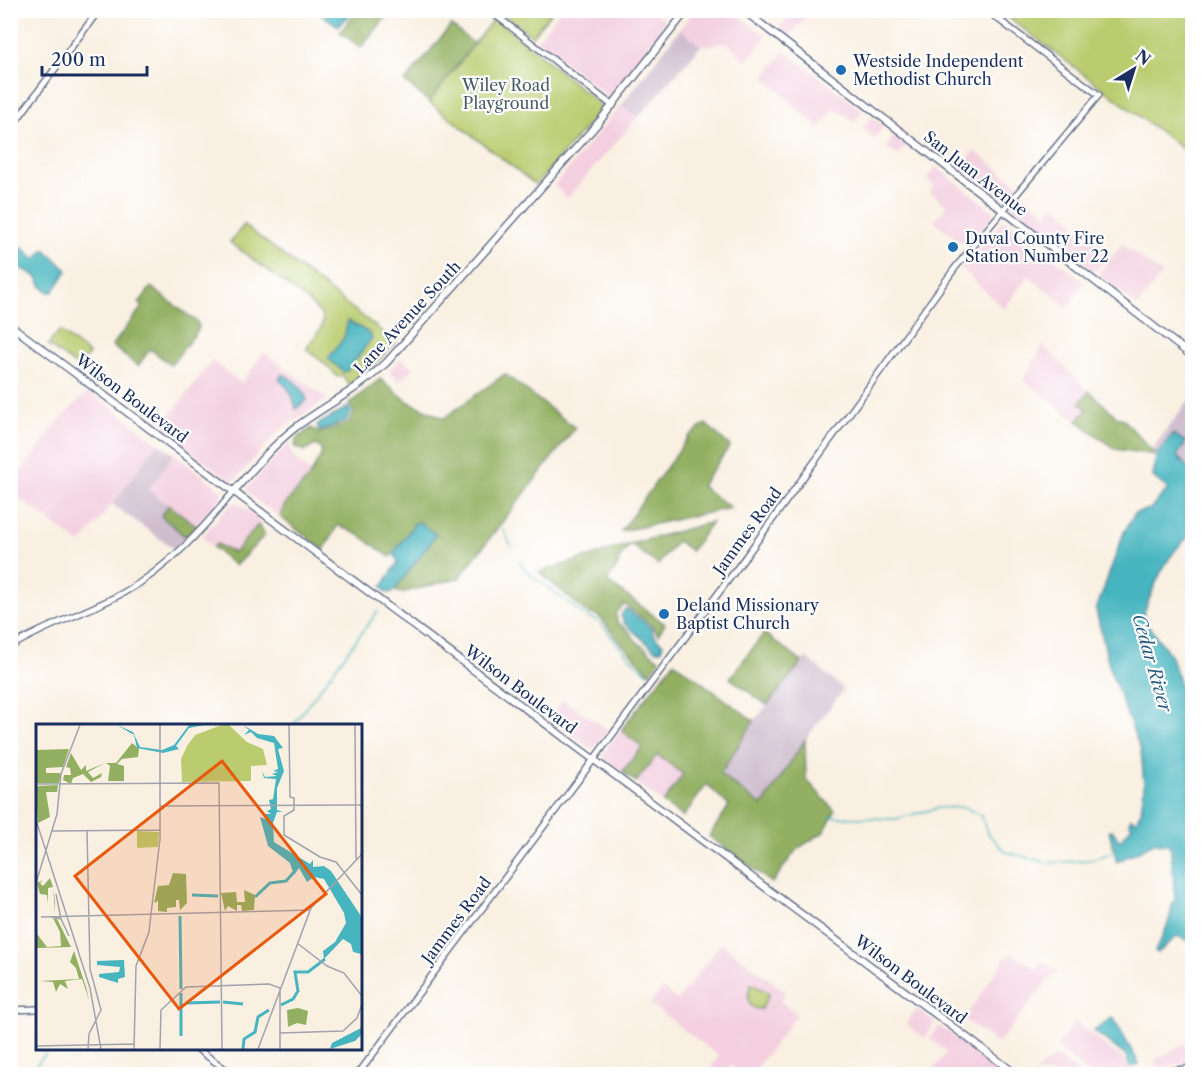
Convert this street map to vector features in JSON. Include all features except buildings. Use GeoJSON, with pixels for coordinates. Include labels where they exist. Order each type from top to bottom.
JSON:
{"type":"FeatureCollection","features":[{"type":"Feature","properties":{"kind":"main road","name":"Lane Avenue South"},"geometry":{"type":"LineString","coordinates":[[234,491],[288,434],[309,417],[359,387],[387,362],[516,219],[613,106],[687,10]]}},
{"type":"Feature","properties":{"kind":"main road","name":"San Juan Avenue"},"geometry":{"type":"LineString","coordinates":[[743,10],[1192,356]]}},
{"type":"Feature","properties":{"kind":"main road","name":"Wilson Boulevard"},"geometry":{"type":"LineString","coordinates":[[10,325],[1016,1074]]}},
{"type":"Feature","properties":{"kind":"main road"},"geometry":{"type":"LineString","coordinates":[[1152,1074],[1192,1069]]}},
{"type":"Feature","properties":{"kind":"street"},"geometry":{"type":"LineString","coordinates":[[10,129],[99,10]]}},
{"type":"Feature","properties":{"kind":"street"},"geometry":{"type":"LineString","coordinates":[[489,10],[613,106]]}},
{"type":"Feature","properties":{"kind":"street","name":"Jammes Road"},"geometry":{"type":"LineString","coordinates":[[358,1074],[744,559],[955,268],[1099,95],[986,10]]}},
{"type":"Feature","properties":{"kind":"street","name":"Lane Avenue South"},"geometry":{"type":"LineString","coordinates":[[10,646],[138,584],[185,546],[234,491]]}},
{"type":"Feature","properties":{"kind":"street"},"geometry":{"type":"LineString","coordinates":[[10,1010],[36,1009]]}},
{"type":"Feature","properties":{"kind":"street"},"geometry":{"type":"LineString","coordinates":[[199,1049],[232,1074]]}},
{"type":"Feature","properties":{"kind":"shaded area"},"geometry":{"type":"Polygon","coordinates":[[[560,11],[653,11],[666,21],[612,97],[609,97],[537,40],[560,11]]]}},
{"type":"Feature","properties":{"kind":"shaded area"},"geometry":{"type":"Polygon","coordinates":[[[694,11],[733,11],[766,36],[747,61],[727,43],[701,46],[680,29],[694,11]]]}},
{"type":"Feature","properties":{"kind":"shaded area"},"geometry":{"type":"Polygon","coordinates":[[[793,11],[811,11],[789,37],[779,29],[793,11]]]}},
{"type":"Feature","properties":{"kind":"shaded area"},"geometry":{"type":"Polygon","coordinates":[[[680,29],[701,46],[639,116],[631,114],[621,106],[680,29]]]}},
{"type":"Feature","properties":{"kind":"shaded area"},"geometry":{"type":"Polygon","coordinates":[[[785,51],[862,110],[854,122],[835,108],[819,128],[764,77],[785,51]]]}},
{"type":"Feature","properties":{"kind":"shaded area"},"geometry":{"type":"Polygon","coordinates":[[[621,106],[639,116],[567,198],[554,186],[621,106]]]}},
{"type":"Feature","properties":{"kind":"shaded area"},"geometry":{"type":"Polygon","coordinates":[[[871,117],[883,126],[875,139],[863,129],[871,117]]]}},
{"type":"Feature","properties":{"kind":"shaded area"},"geometry":{"type":"Polygon","coordinates":[[[894,135],[907,144],[898,156],[886,147],[894,135]]]}},
{"type":"Feature","properties":{"kind":"shaded area"},"geometry":{"type":"Polygon","coordinates":[[[975,151],[1020,186],[1007,200],[1003,201],[960,169],[975,151]]]}},
{"type":"Feature","properties":{"kind":"shaded area"},"geometry":{"type":"Polygon","coordinates":[[[936,167],[994,212],[994,215],[967,247],[934,221],[947,206],[930,192],[935,186],[926,179],[936,167]]]}},
{"type":"Feature","properties":{"kind":"shaded area"},"geometry":{"type":"Polygon","coordinates":[[[1021,193],[1047,214],[1054,205],[1075,222],[1073,224],[1110,252],[1094,272],[1011,208],[1021,193]]]}},
{"type":"Feature","properties":{"kind":"shaded area"},"geometry":{"type":"Polygon","coordinates":[[[1005,220],[1084,282],[1068,307],[1028,276],[1004,309],[961,268],[1005,220]]]}},
{"type":"Feature","properties":{"kind":"shaded area"},"geometry":{"type":"Polygon","coordinates":[[[1122,244],[1162,274],[1137,306],[1098,275],[1122,244]]]}},
{"type":"Feature","properties":{"kind":"shaded area"},"geometry":{"type":"Polygon","coordinates":[[[1043,346],[1089,391],[1080,403],[1087,410],[1077,421],[1023,380],[1043,346]]]}},
{"type":"Feature","properties":{"kind":"shaded area"},"geometry":{"type":"Polygon","coordinates":[[[264,352],[327,399],[286,425],[235,480],[230,480],[160,428],[212,361],[241,383],[264,352]]]}},
{"type":"Feature","properties":{"kind":"shaded area"},"geometry":{"type":"Polygon","coordinates":[[[401,358],[413,368],[399,381],[389,371],[401,358]]]}},
{"type":"Feature","properties":{"kind":"shaded area"},"geometry":{"type":"Polygon","coordinates":[[[89,391],[158,443],[81,544],[11,492],[11,484],[60,419],[89,391]]]}},
{"type":"Feature","properties":{"kind":"shaded area"},"geometry":{"type":"Polygon","coordinates":[[[1192,396],[1192,472],[1177,456],[1173,434],[1156,455],[1152,449],[1192,396]]]}},
{"type":"Feature","properties":{"kind":"shaded area"},"geometry":{"type":"Polygon","coordinates":[[[158,443],[174,454],[148,490],[169,505],[161,516],[186,537],[174,549],[112,504],[158,443]]]}},
{"type":"Feature","properties":{"kind":"shaded area"},"geometry":{"type":"Polygon","coordinates":[[[289,443],[293,457],[312,474],[282,508],[280,517],[249,494],[247,488],[289,443]]]}},
{"type":"Feature","properties":{"kind":"shaded area"},"geometry":{"type":"Polygon","coordinates":[[[174,454],[222,491],[222,496],[197,526],[148,490],[174,454]]]}},
{"type":"Feature","properties":{"kind":"shaded area"},"geometry":{"type":"Polygon","coordinates":[[[232,503],[239,503],[261,521],[234,553],[217,544],[213,547],[202,537],[232,503]]]}},
{"type":"Feature","properties":{"kind":"shaded area"},"geometry":{"type":"Polygon","coordinates":[[[806,657],[844,689],[805,740],[763,807],[720,774],[754,721],[806,657]]]}},
{"type":"Feature","properties":{"kind":"shaded area"},"geometry":{"type":"Polygon","coordinates":[[[563,700],[609,730],[594,749],[590,749],[550,718],[563,700]]]}},
{"type":"Feature","properties":{"kind":"shaded area"},"geometry":{"type":"Polygon","coordinates":[[[621,730],[642,747],[622,772],[604,759],[603,753],[621,730]]]}},
{"type":"Feature","properties":{"kind":"shaded area"},"geometry":{"type":"Polygon","coordinates":[[[657,755],[683,774],[663,803],[636,782],[657,755]]]}},
{"type":"Feature","properties":{"kind":"shaded area"},"geometry":{"type":"Polygon","coordinates":[[[721,943],[786,992],[780,1001],[797,1014],[752,1074],[743,1074],[730,1065],[723,1074],[713,1074],[709,1071],[719,1056],[650,1004],[662,989],[678,1000],[721,943]]]}},
{"type":"Feature","properties":{"kind":"shaded area"},"geometry":{"type":"Polygon","coordinates":[[[1012,953],[1036,968],[1042,960],[1058,972],[1042,987],[998,1044],[964,1019],[1004,960],[1012,953]]]}},
{"type":"Feature","properties":{"kind":"shaded area"},"geometry":{"type":"Polygon","coordinates":[[[917,1009],[935,1022],[925,1038],[906,1024],[917,1009]]]}},
{"type":"Feature","properties":{"kind":"shaded area"},"geometry":{"type":"Polygon","coordinates":[[[1075,1022],[1127,1062],[1131,1072],[1091,1074],[1058,1049],[1058,1044],[1075,1022]]]}},
{"type":"Feature","properties":{"kind":"shaded area"},"geometry":{"type":"Polygon","coordinates":[[[939,1026],[1005,1074],[930,1074],[947,1052],[929,1038],[939,1026]]]}},
{"type":"Feature","properties":{"kind":"shaded area"},"geometry":{"type":"Polygon","coordinates":[[[1185,1043],[1191,1062],[1161,1068],[1157,1066],[1154,1061],[1185,1043]]]}},
{"type":"Feature","properties":{"kind":"shaded area"},"geometry":{"type":"Polygon","coordinates":[[[1053,1057],[1057,1057],[1081,1074],[1034,1074],[1053,1057]]]}},
{"type":"Feature","properties":{"kind":"green space"},"geometry":{"type":"Polygon","coordinates":[[[357,11],[391,11],[361,48],[340,32],[357,11]]]}},
{"type":"Feature","properties":{"kind":"green space"},"geometry":{"type":"Polygon","coordinates":[[[499,11],[552,11],[532,36],[499,11]]]}},
{"type":"Feature","properties":{"kind":"green space"},"geometry":{"type":"Polygon","coordinates":[[[1000,11],[1192,11],[1192,156],[1000,11]]]}},
{"type":"Feature","properties":{"kind":"green space","name":"Wiley Road Playground"},"geometry":{"type":"Polygon","coordinates":[[[494,18],[603,107],[536,185],[429,102],[494,18]]]}},
{"type":"Feature","properties":{"kind":"green space"},"geometry":{"type":"Polygon","coordinates":[[[451,25],[474,44],[429,102],[405,82],[451,25]]]}},
{"type":"Feature","properties":{"kind":"green space"},"geometry":{"type":"Polygon","coordinates":[[[244,225],[396,342],[369,370],[349,385],[342,375],[338,377],[307,350],[321,328],[323,319],[321,314],[308,301],[230,242],[244,225]],[[348,321],[344,338],[331,355],[369,333],[348,321]]]}},
{"type":"Feature","properties":{"kind":"green space"},"geometry":{"type":"Polygon","coordinates":[[[151,287],[197,322],[199,326],[171,365],[150,349],[138,366],[112,346],[142,307],[139,303],[151,287]]]}},
{"type":"Feature","properties":{"kind":"green space"},"geometry":{"type":"Polygon","coordinates":[[[59,331],[89,354],[78,367],[48,345],[59,331]]]}},
{"type":"Feature","properties":{"kind":"green space"},"geometry":{"type":"Polygon","coordinates":[[[505,374],[575,428],[459,578],[402,593],[397,592],[396,588],[436,535],[419,522],[390,557],[359,535],[338,525],[324,550],[280,517],[284,506],[311,474],[321,456],[321,448],[315,445],[306,451],[295,447],[296,439],[311,428],[320,433],[349,422],[354,412],[349,404],[380,379],[409,402],[444,418],[505,374]]]}},
{"type":"Feature","properties":{"kind":"green space"},"geometry":{"type":"Polygon","coordinates":[[[1089,391],[1117,417],[1123,419],[1156,455],[1115,449],[1077,421],[1087,410],[1080,403],[1089,391]]]}},
{"type":"Feature","properties":{"kind":"green space"},"geometry":{"type":"Polygon","coordinates":[[[706,424],[730,446],[701,486],[731,508],[621,531],[689,436],[706,424]]]}},
{"type":"Feature","properties":{"kind":"green space"},"geometry":{"type":"Polygon","coordinates":[[[169,505],[197,526],[186,537],[161,516],[169,505]]]}},
{"type":"Feature","properties":{"kind":"green space"},"geometry":{"type":"Polygon","coordinates":[[[712,522],[691,551],[677,541],[658,565],[630,544],[712,522]]]}},
{"type":"Feature","properties":{"kind":"green space"},"geometry":{"type":"Polygon","coordinates":[[[258,525],[265,535],[235,566],[213,547],[217,544],[234,553],[258,525]]]}},
{"type":"Feature","properties":{"kind":"green space"},"geometry":{"type":"Polygon","coordinates":[[[630,544],[607,581],[665,624],[658,635],[652,626],[624,604],[616,613],[617,623],[628,630],[636,641],[660,660],[650,673],[597,615],[589,614],[539,572],[630,544]]]}},
{"type":"Feature","properties":{"kind":"green space"},"geometry":{"type":"Polygon","coordinates":[[[764,633],[802,662],[767,705],[730,678],[764,633]]]}},
{"type":"Feature","properties":{"kind":"green space"},"geometry":{"type":"Polygon","coordinates":[[[674,662],[754,721],[720,774],[762,806],[805,740],[806,779],[835,811],[824,832],[797,849],[772,883],[709,836],[729,806],[707,784],[683,817],[663,803],[683,774],[657,755],[636,782],[622,772],[642,747],[621,730],[674,662]]]}},
{"type":"Feature","properties":{"kind":"green space"},"geometry":{"type":"Polygon","coordinates":[[[751,984],[768,992],[769,995],[761,1009],[752,1007],[748,1001],[751,984]]]}},
{"type":"Feature","properties":{"kind":"water"},"geometry":{"type":"Polygon","coordinates":[[[317,11],[337,11],[349,16],[338,26],[317,11]]]}},
{"type":"Feature","properties":{"kind":"water"},"geometry":{"type":"Polygon","coordinates":[[[18,248],[23,248],[34,258],[46,250],[65,268],[67,271],[53,292],[45,290],[34,275],[11,263],[11,257],[18,248]]]}},
{"type":"Feature","properties":{"kind":"water"},"geometry":{"type":"Polygon","coordinates":[[[348,321],[369,333],[372,338],[348,370],[344,372],[328,359],[344,338],[348,321]]]}},
{"type":"Feature","properties":{"kind":"water"},"geometry":{"type":"Polygon","coordinates":[[[282,374],[297,384],[307,400],[296,409],[286,386],[279,380],[282,374]]]}},
{"type":"Feature","properties":{"kind":"water"},"geometry":{"type":"Polygon","coordinates":[[[348,407],[351,412],[347,420],[320,431],[317,425],[348,407]]]}},
{"type":"Feature","properties":{"kind":"water","name":"Cedar River"},"geometry":{"type":"Polygon","coordinates":[[[1173,434],[1186,442],[1177,456],[1192,472],[1192,534],[1168,561],[1143,615],[1170,654],[1188,708],[1187,711],[1190,713],[1185,715],[1192,730],[1192,942],[1177,936],[1158,953],[1155,951],[1169,921],[1172,902],[1175,902],[1171,850],[1168,844],[1154,843],[1117,862],[1109,831],[1112,830],[1120,841],[1132,826],[1129,822],[1131,818],[1136,821],[1141,811],[1144,786],[1141,751],[1110,670],[1096,610],[1124,532],[1135,513],[1150,509],[1168,489],[1153,477],[1156,455],[1173,434]]]}},
{"type":"Feature","properties":{"kind":"water"},"geometry":{"type":"Polygon","coordinates":[[[419,522],[436,535],[393,592],[387,593],[382,587],[398,562],[394,554],[415,523],[419,522]]]}},
{"type":"Feature","properties":{"kind":"water"},"geometry":{"type":"Polygon","coordinates":[[[625,609],[651,628],[654,636],[663,644],[661,650],[655,650],[624,623],[621,615],[625,609]]]}},
{"type":"Feature","properties":{"kind":"water"},"geometry":{"type":"Polygon","coordinates":[[[1113,1017],[1138,1065],[1130,1067],[1126,1056],[1094,1031],[1113,1017]]]}},
{"type":"Feature","properties":{"kind":"waterway"},"geometry":{"type":"LineString","coordinates":[[503,529],[512,547]]}},
{"type":"Feature","properties":{"kind":"waterway"},"geometry":{"type":"LineString","coordinates":[[519,561],[527,572],[589,618],[603,625],[634,662],[650,674]]}},
{"type":"Feature","properties":{"kind":"waterway"},"geometry":{"type":"LineString","coordinates":[[294,724],[378,611]]}},
{"type":"Feature","properties":{"kind":"waterway"},"geometry":{"type":"LineString","coordinates":[[829,817],[896,819],[938,808],[964,807],[981,816],[988,834],[1006,852],[1048,863],[1090,860],[1114,852]]}},
{"type":"Feature","properties":{"kind":"waterway"},"geometry":{"type":"LineString","coordinates":[[29,1074],[49,1049]]}},
{"type":"Feature","properties":{"kind":"waterway"},"geometry":{"type":"LineString","coordinates":[[36,1066],[50,1074]]}},
{"type":"Feature","properties":{"kind":"place","name":"Westside Independent Methodist Church"},"geometry":{"type":"Point","coordinates":[841,70]}},
{"type":"Feature","properties":{"kind":"place","name":"Duval County Fire Station Number 22"},"geometry":{"type":"Point","coordinates":[953,247]}},
{"type":"Feature","properties":{"kind":"place","name":"Deland Missionary Baptist Church"},"geometry":{"type":"Point","coordinates":[664,614]}}]}
